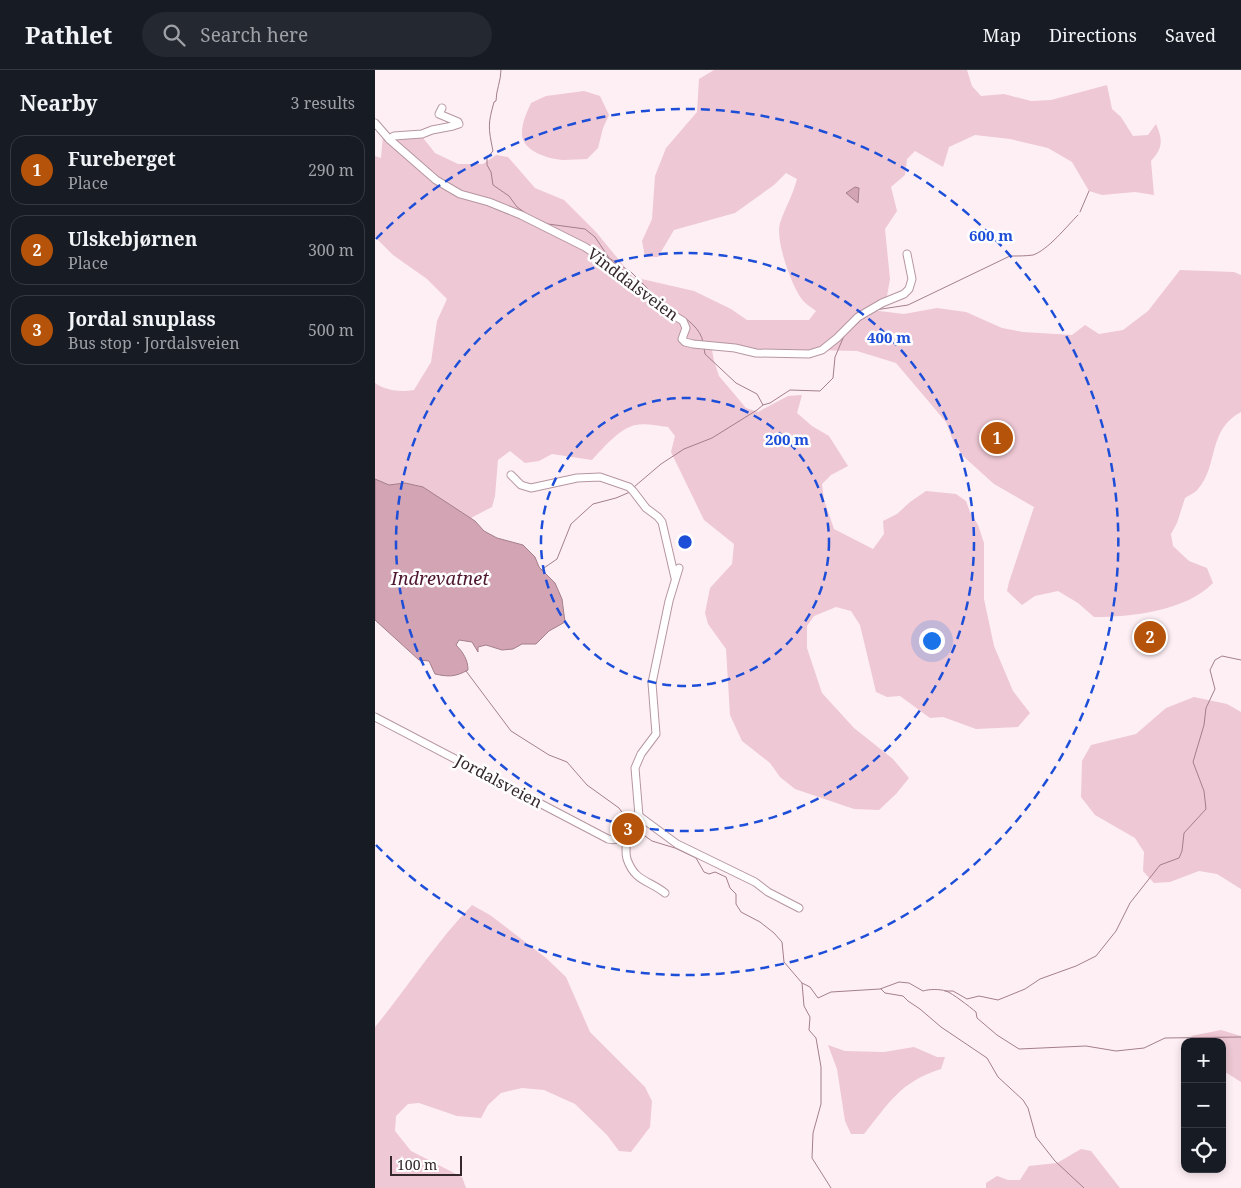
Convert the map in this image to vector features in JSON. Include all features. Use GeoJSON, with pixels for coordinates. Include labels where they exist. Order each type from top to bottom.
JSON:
{"type":"FeatureCollection","features":[{"type":"Feature","properties":{"kind":"street"},"geometry":{"type":"LineString","coordinates":[[389,139],[394,136],[422,134],[459,124],[439,114],[442,108]]}},
{"type":"Feature","properties":{"kind":"street","name":"Vinddalsveien"},"geometry":{"type":"LineString","coordinates":[[375,124],[420,167],[447,187],[460,194],[503,207],[595,252],[650,299],[683,321],[686,328],[681,337],[683,341],[766,353],[809,354],[822,350],[858,317],[882,303],[904,294],[909,289],[912,279],[907,254]]}},
{"type":"Feature","properties":{"kind":"street"},"geometry":{"type":"LineString","coordinates":[[511,475],[521,485],[531,488],[589,476],[600,477],[631,489],[646,508],[662,522],[675,579]]}},
{"type":"Feature","properties":{"kind":"street"},"geometry":{"type":"LineString","coordinates":[[665,893],[634,874],[625,854],[627,844],[623,836],[639,816],[635,768],[641,754],[655,734],[652,683],[679,568]]}},
{"type":"Feature","properties":{"kind":"street","name":"Jordalsveien"},"geometry":{"type":"LineString","coordinates":[[375,717],[608,839],[612,840],[623,836]]}},
{"type":"Feature","properties":{"kind":"street"},"geometry":{"type":"LineString","coordinates":[[639,816],[677,844],[755,882],[768,892],[799,908]]}},
{"type":"Feature","properties":{"kind":"shaded area"},"geometry":{"type":"Polygon","coordinates":[[[714,70],[967,70],[972,86],[981,96],[1004,94],[1031,101],[1051,100],[1107,85],[1112,109],[1121,117],[1133,136],[1148,135],[1156,124],[1161,144],[1151,161],[1154,195],[1135,192],[1102,195],[1089,191],[1072,162],[1048,148],[1010,139],[975,135],[949,147],[943,167],[915,151],[907,159],[905,175],[891,187],[897,211],[885,229],[890,279],[887,296],[871,310],[904,314],[937,308],[966,312],[1002,328],[1023,332],[1072,335],[1085,325],[1099,334],[1123,330],[1148,311],[1180,270],[1234,272],[1241,275],[1241,412],[1230,419],[1223,428],[1204,480],[1197,490],[1185,498],[1177,523],[1171,534],[1173,546],[1189,561],[1207,568],[1213,583],[1188,600],[1141,614],[1094,617],[1078,603],[1058,591],[1035,596],[1022,605],[1007,591],[1034,507],[994,484],[963,456],[954,443],[946,422],[896,363],[857,351],[814,350],[775,356],[711,344],[719,376],[746,408],[758,412],[788,396],[802,395],[797,413],[812,426],[829,436],[848,466],[831,475],[822,484],[824,500],[834,529],[873,549],[884,534],[883,521],[897,514],[926,491],[956,494],[966,501],[978,525],[984,543],[984,599],[994,646],[1013,691],[1030,713],[1018,727],[976,729],[943,717],[930,718],[900,696],[887,697],[876,692],[860,625],[851,611],[836,607],[814,616],[807,626],[807,648],[822,693],[854,728],[893,759],[909,778],[879,810],[854,809],[795,789],[780,777],[770,763],[742,741],[730,715],[726,649],[708,624],[705,613],[710,588],[732,564],[734,544],[704,520],[671,452],[675,436],[668,427],[643,424],[630,427],[612,439],[592,460],[552,454],[539,461],[525,463],[510,451],[498,460],[495,496],[492,507],[465,521],[375,483],[375,383],[384,388],[394,390],[414,390],[431,362],[437,321],[447,299],[427,279],[393,255],[375,237],[375,156],[381,158],[383,135],[394,132],[420,134],[435,153],[458,164],[483,164],[496,155],[508,157],[535,188],[564,200],[596,232],[633,277],[694,291],[731,309],[747,320],[809,320],[816,311],[804,302],[797,291],[785,262],[780,240],[780,223],[797,179],[786,173],[774,185],[735,213],[674,230],[658,257],[645,257],[642,241],[652,219],[655,176],[666,148],[697,112],[699,79],[714,70]]]}},
{"type":"Feature","properties":{"kind":"shaded area"},"geometry":{"type":"Polygon","coordinates":[[[584,91],[600,96],[609,115],[603,128],[598,148],[587,159],[563,160],[551,158],[537,153],[526,145],[522,129],[531,103],[546,96],[584,91]]]}},
{"type":"Feature","properties":{"kind":"shaded area"},"geometry":{"type":"Polygon","coordinates":[[[1194,697],[1227,704],[1241,712],[1241,889],[1217,874],[1199,871],[1170,882],[1154,883],[1143,871],[1144,852],[1135,838],[1095,815],[1081,797],[1082,761],[1091,745],[1136,734],[1166,708],[1194,697]]]}},
{"type":"Feature","properties":{"kind":"shaded area"},"geometry":{"type":"Polygon","coordinates":[[[472,905],[490,915],[546,958],[566,977],[590,1032],[645,1087],[652,1101],[650,1127],[631,1152],[619,1151],[607,1135],[575,1104],[544,1090],[522,1088],[501,1093],[488,1105],[481,1118],[457,1116],[419,1103],[408,1104],[396,1116],[395,1131],[411,1151],[462,1177],[466,1188],[375,1188],[375,1027],[434,949],[472,905]]]}},
{"type":"Feature","properties":{"kind":"shaded area"},"geometry":{"type":"Polygon","coordinates":[[[1221,1030],[1241,1036],[1241,1082],[1226,1073],[1226,1038],[1193,1038],[1191,1036],[1221,1030]]]}},
{"type":"Feature","properties":{"kind":"shaded area"},"geometry":{"type":"Polygon","coordinates":[[[828,1045],[845,1051],[884,1052],[914,1047],[937,1057],[945,1057],[941,1069],[915,1080],[897,1094],[864,1134],[851,1134],[845,1121],[837,1069],[828,1045]]]}},
{"type":"Feature","properties":{"kind":"shaded area"},"geometry":{"type":"Polygon","coordinates":[[[1081,1149],[1091,1151],[1120,1188],[986,1188],[986,1183],[997,1176],[1008,1180],[1020,1180],[1029,1166],[1057,1163],[1081,1149]]]}},
{"type":"Feature","properties":{"kind":"water"},"geometry":{"type":"Polygon","coordinates":[[[855,187],[859,188],[858,203],[846,193],[855,187]]]}},
{"type":"Feature","properties":{"kind":"water","name":"Indrevatnet"},"geometry":{"type":"Polygon","coordinates":[[[375,479],[389,485],[405,483],[423,487],[475,521],[484,531],[497,538],[523,545],[535,557],[539,567],[555,583],[562,599],[565,622],[549,631],[536,644],[522,644],[513,649],[502,650],[486,645],[478,647],[478,652],[472,642],[459,640],[456,645],[465,656],[468,670],[452,676],[435,674],[429,661],[419,660],[375,620],[375,479]]]}},
{"type":"Feature","properties":{"kind":"waterway"},"geometry":{"type":"LineString","coordinates":[[501,70],[496,101],[494,102],[490,121],[493,151],[487,158],[487,165],[491,172],[493,185],[509,196],[517,207],[527,214]]}},
{"type":"Feature","properties":{"kind":"waterway"},"geometry":{"type":"LineString","coordinates":[[1080,212],[1089,191]]}},
{"type":"Feature","properties":{"kind":"waterway"},"geometry":{"type":"LineString","coordinates":[[1012,256],[1033,255],[1039,252],[1051,243],[1078,215]]}},
{"type":"Feature","properties":{"kind":"waterway"},"geometry":{"type":"LineString","coordinates":[[537,219],[548,224],[585,229],[595,237],[609,258],[631,272],[665,306]]}},
{"type":"Feature","properties":{"kind":"waterway"},"geometry":{"type":"LineString","coordinates":[[875,310],[908,305],[1010,256]]}},
{"type":"Feature","properties":{"kind":"waterway"},"geometry":{"type":"LineString","coordinates":[[674,312],[692,324],[702,337],[703,342]]}},
{"type":"Feature","properties":{"kind":"waterway"},"geometry":{"type":"LineString","coordinates":[[850,330],[862,319]]}},
{"type":"Feature","properties":{"kind":"waterway"},"geometry":{"type":"LineString","coordinates":[[763,405],[770,403],[790,390],[820,391],[833,378],[835,357],[844,336]]}},
{"type":"Feature","properties":{"kind":"waterway"},"geometry":{"type":"LineString","coordinates":[[634,487],[661,464],[684,449],[712,438],[763,405],[757,394],[736,383],[705,354],[704,348]]}},
{"type":"Feature","properties":{"kind":"waterway"},"geometry":{"type":"LineString","coordinates":[[541,570],[557,559],[571,524],[593,504],[630,492]]}},
{"type":"Feature","properties":{"kind":"waterway"},"geometry":{"type":"LineString","coordinates":[[945,991],[953,991],[967,999],[979,996],[998,1000],[1025,989],[1040,979],[1076,966],[1096,956],[1116,931],[1130,903],[1160,865],[1179,858],[1182,851],[1184,833],[1206,809],[1204,791],[1193,762],[1204,725],[1206,708],[1215,689],[1210,670],[1215,660],[1222,656],[1241,660]]}},
{"type":"Feature","properties":{"kind":"waterway"},"geometry":{"type":"LineString","coordinates":[[466,671],[511,731],[549,755],[567,762],[587,785],[619,808],[630,824]]}},
{"type":"Feature","properties":{"kind":"waterway"},"geometry":{"type":"LineString","coordinates":[[635,829],[652,841],[675,848],[696,858],[704,872],[709,874],[715,872],[726,877],[730,888],[736,894],[736,904],[741,912],[760,922],[782,942],[784,962],[802,983],[804,1006],[810,1017],[809,1030],[816,1038],[821,1067],[821,1104],[813,1133],[812,1158],[831,1188]]}},
{"type":"Feature","properties":{"kind":"waterway"},"geometry":{"type":"LineString","coordinates":[[802,983],[810,987],[818,998],[831,992],[880,989],[899,982],[909,983],[923,991],[946,991],[976,1012],[977,1018],[997,1035],[1019,1049],[1086,1046],[1116,1051],[1144,1048],[1165,1038],[1241,1037]]}},
{"type":"Feature","properties":{"kind":"waterway"},"geometry":{"type":"LineString","coordinates":[[881,989],[885,993],[903,996],[941,1027],[987,1058],[998,1077],[1023,1100],[1028,1108],[1036,1137],[1055,1161],[1084,1188]]}},
{"type":"Feature","properties":{"kind":"place","name":"Fureberget"},"geometry":{"type":"Point","coordinates":[997,438]}},
{"type":"Feature","properties":{"kind":"place","name":"Ulskebjørnen"},"geometry":{"type":"Point","coordinates":[1150,637]}},
{"type":"Feature","properties":{"kind":"place","name":"Jordal snuplass"},"geometry":{"type":"Point","coordinates":[628,829]}}]}
